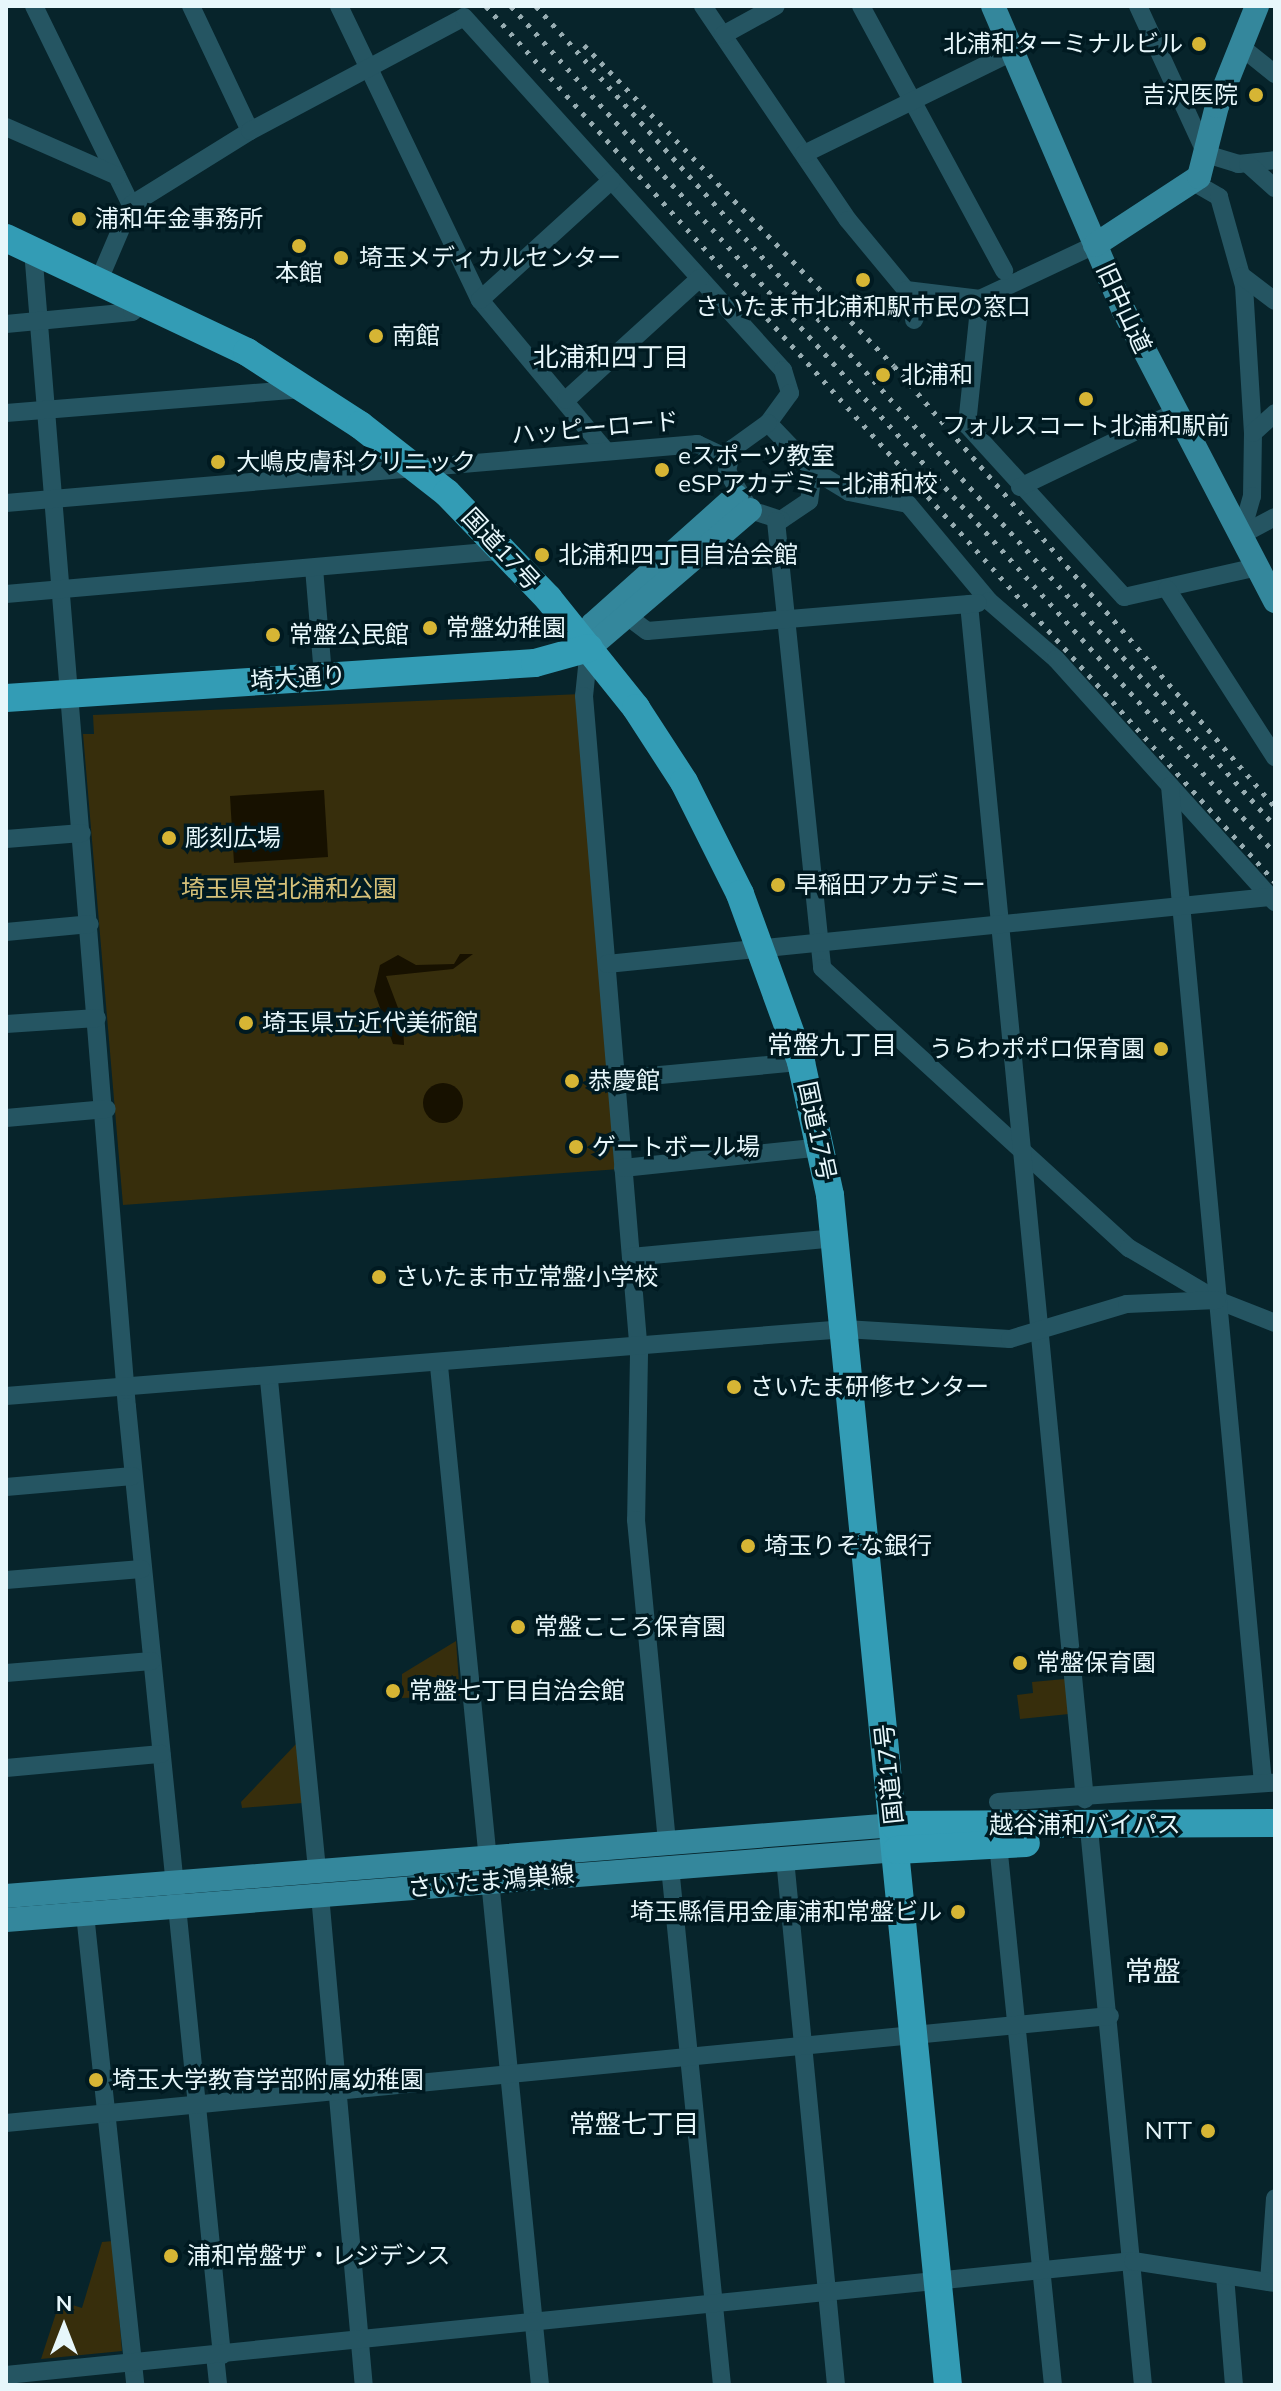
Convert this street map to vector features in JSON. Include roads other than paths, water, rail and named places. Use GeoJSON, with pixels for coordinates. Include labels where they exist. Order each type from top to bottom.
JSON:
{"type":"FeatureCollection","features":[{"type":"Feature","properties":{"kind":"highway","name":"国道17号"},"geometry":{"type":"LineString","coordinates":[[6,238],[144,301],[309,389],[415,467],[504,550],[589,648],[684,782],[764,950],[801,1062],[823,1147],[836,1238],[948,2385]]}},
{"type":"Feature","properties":{"kind":"highway","name":"埼大通り"},"geometry":{"type":"LineString","coordinates":[[6,698],[535,663],[589,648]]}},
{"type":"Feature","properties":{"kind":"highway","name":"越谷浦和バイパス"},"geometry":{"type":"LineString","coordinates":[[896,1838],[1275,1823]]}},
{"type":"Feature","properties":{"kind":"highway","name":"越谷浦和バイパス"},"geometry":{"type":"LineString","coordinates":[[896,1838],[998,1844],[1275,1834]]}},
{"type":"Feature","properties":{"kind":"main road"},"geometry":{"type":"LineString","coordinates":[[1095,245],[1195,183],[1240,46],[1257,6]]}},
{"type":"Feature","properties":{"kind":"main road","name":"旧中山道"},"geometry":{"type":"LineString","coordinates":[[999,8],[1012,52],[1095,245],[1176,412],[1275,601]]}},
{"type":"Feature","properties":{"kind":"main road"},"geometry":{"type":"LineString","coordinates":[[589,648],[631,619],[743,503]]}},
{"type":"Feature","properties":{"kind":"main road"},"geometry":{"type":"LineString","coordinates":[[589,648],[593,624],[743,503]]}},
{"type":"Feature","properties":{"kind":"main road","name":"さいたま鴻巣線"},"geometry":{"type":"LineString","coordinates":[[84,1902],[175,1894],[317,1870],[486,1856],[667,1843],[896,1838]]}},
{"type":"Feature","properties":{"kind":"main road","name":"さいたま鴻巣線"},"geometry":{"type":"LineString","coordinates":[[175,1894],[320,1895],[785,1859],[896,1838]]}},
{"type":"Feature","properties":{"kind":"main road"},"geometry":{"type":"LineString","coordinates":[[6,1896],[84,1902]]}},
{"type":"Feature","properties":{"kind":"main road"},"geometry":{"type":"LineString","coordinates":[[6,1920],[84,1902]]}},
{"type":"Feature","properties":{"kind":"street"},"geometry":{"type":"LineString","coordinates":[[34,6],[131,205]]}},
{"type":"Feature","properties":{"kind":"street"},"geometry":{"type":"LineString","coordinates":[[191,6],[250,131]]}},
{"type":"Feature","properties":{"kind":"street"},"geometry":{"type":"LineString","coordinates":[[339,6],[480,300],[605,450]]}},
{"type":"Feature","properties":{"kind":"street"},"geometry":{"type":"LineString","coordinates":[[703,6],[804,154],[900,286],[925,293],[980,299],[1095,245]]}},
{"type":"Feature","properties":{"kind":"street"},"geometry":{"type":"LineString","coordinates":[[723,35],[776,6]]}},
{"type":"Feature","properties":{"kind":"street"},"geometry":{"type":"LineString","coordinates":[[861,6],[1004,271]]}},
{"type":"Feature","properties":{"kind":"street"},"geometry":{"type":"LineString","coordinates":[[1138,6],[1206,154],[1248,164],[1275,160]]}},
{"type":"Feature","properties":{"kind":"street"},"geometry":{"type":"LineString","coordinates":[[99,280],[131,205],[250,131],[461,11],[788,377],[790,393],[768,423],[727,458],[743,503],[776,521]]}},
{"type":"Feature","properties":{"kind":"street"},"geometry":{"type":"LineString","coordinates":[[1240,46],[1275,74]]}},
{"type":"Feature","properties":{"kind":"street"},"geometry":{"type":"LineString","coordinates":[[804,154],[911,97],[1012,52]]}},
{"type":"Feature","properties":{"kind":"street"},"geometry":{"type":"LineString","coordinates":[[6,127],[117,176]]}},
{"type":"Feature","properties":{"kind":"street"},"geometry":{"type":"LineString","coordinates":[[1248,164],[1275,188]]}},
{"type":"Feature","properties":{"kind":"street"},"geometry":{"type":"LineString","coordinates":[[480,300],[612,180]]}},
{"type":"Feature","properties":{"kind":"street"},"geometry":{"type":"LineString","coordinates":[[1195,183],[1219,197],[1242,276],[1253,433],[1252,496],[1241,535]]}},
{"type":"Feature","properties":{"kind":"street"},"geometry":{"type":"LineString","coordinates":[[33,250],[107,1109],[133,1476],[197,2104],[218,2385]]}},
{"type":"Feature","properties":{"kind":"street"},"geometry":{"type":"LineString","coordinates":[[1242,276],[1275,301]]}},
{"type":"Feature","properties":{"kind":"street"},"geometry":{"type":"LineString","coordinates":[[566,400],[700,278]]}},
{"type":"Feature","properties":{"kind":"street"},"geometry":{"type":"LineString","coordinates":[[914,320],[925,293]]}},
{"type":"Feature","properties":{"kind":"street"},"geometry":{"type":"LineString","coordinates":[[980,299],[967,425],[1020,487],[1124,597],[1257,567]]}},
{"type":"Feature","properties":{"kind":"street"},"geometry":{"type":"LineString","coordinates":[[6,324],[132,312],[144,301]]}},
{"type":"Feature","properties":{"kind":"street"},"geometry":{"type":"LineString","coordinates":[[6,413],[309,389]]}},
{"type":"Feature","properties":{"kind":"street"},"geometry":{"type":"LineString","coordinates":[[1020,487],[1176,412]]}},
{"type":"Feature","properties":{"kind":"street"},"geometry":{"type":"LineString","coordinates":[[1253,433],[1275,413]]}},
{"type":"Feature","properties":{"kind":"street"},"geometry":{"type":"LineString","coordinates":[[768,423],[813,470],[849,492],[908,504],[989,601],[1056,659],[1273,899]]}},
{"type":"Feature","properties":{"kind":"street","name":"ハッピーロード"},"geometry":{"type":"LineString","coordinates":[[6,503],[697,444],[727,458]]}},
{"type":"Feature","properties":{"kind":"street"},"geometry":{"type":"LineString","coordinates":[[776,521],[809,501],[813,470]]}},
{"type":"Feature","properties":{"kind":"street"},"geometry":{"type":"LineString","coordinates":[[1241,535],[1275,517]]}},
{"type":"Feature","properties":{"kind":"street"},"geometry":{"type":"LineString","coordinates":[[776,521],[782,620],[819,962],[838,985],[1129,1248],[1217,1300],[1275,1323]]}},
{"type":"Feature","properties":{"kind":"street"},"geometry":{"type":"LineString","coordinates":[[6,594],[504,550]]}},
{"type":"Feature","properties":{"kind":"street"},"geometry":{"type":"LineString","coordinates":[[314,568],[323,676]]}},
{"type":"Feature","properties":{"kind":"street"},"geometry":{"type":"LineString","coordinates":[[1167,589],[1275,757]]}},
{"type":"Feature","properties":{"kind":"street"},"geometry":{"type":"LineString","coordinates":[[631,619],[647,631],[989,601]]}},
{"type":"Feature","properties":{"kind":"street"},"geometry":{"type":"LineString","coordinates":[[969,604],[1085,1799]]}},
{"type":"Feature","properties":{"kind":"street"},"geometry":{"type":"LineString","coordinates":[[589,648],[584,696],[639,1348],[636,1520],[667,1843]]}},
{"type":"Feature","properties":{"kind":"street"},"geometry":{"type":"LineString","coordinates":[[998,1802],[1085,1799],[1269,1783],[1177,906],[1170,786]]}},
{"type":"Feature","properties":{"kind":"street"},"geometry":{"type":"LineString","coordinates":[[6,839],[82,833]]}},
{"type":"Feature","properties":{"kind":"street"},"geometry":{"type":"LineString","coordinates":[[607,964],[1273,899]]}},
{"type":"Feature","properties":{"kind":"street"},"geometry":{"type":"LineString","coordinates":[[6,932],[90,924]]}},
{"type":"Feature","properties":{"kind":"street"},"geometry":{"type":"LineString","coordinates":[[6,1024],[97,1018]]}},
{"type":"Feature","properties":{"kind":"street"},"geometry":{"type":"LineString","coordinates":[[617,1079],[801,1062]]}},
{"type":"Feature","properties":{"kind":"street"},"geometry":{"type":"LineString","coordinates":[[6,1118],[107,1109]]}},
{"type":"Feature","properties":{"kind":"street"},"geometry":{"type":"LineString","coordinates":[[623,1168],[823,1147]]}},
{"type":"Feature","properties":{"kind":"street"},"geometry":{"type":"LineString","coordinates":[[631,1257],[836,1238]]}},
{"type":"Feature","properties":{"kind":"street"},"geometry":{"type":"LineString","coordinates":[[6,1396],[269,1380],[845,1329],[982,1341],[1040,1335],[1127,1304],[1217,1300]]}},
{"type":"Feature","properties":{"kind":"street"},"geometry":{"type":"LineString","coordinates":[[439,1366],[540,2385]]}},
{"type":"Feature","properties":{"kind":"street"},"geometry":{"type":"LineString","coordinates":[[269,1380],[317,1870]]}},
{"type":"Feature","properties":{"kind":"street"},"geometry":{"type":"LineString","coordinates":[[6,1487],[133,1476]]}},
{"type":"Feature","properties":{"kind":"street"},"geometry":{"type":"LineString","coordinates":[[6,1580],[142,1569]]}},
{"type":"Feature","properties":{"kind":"street"},"geometry":{"type":"LineString","coordinates":[[6,1673],[152,1661]]}},
{"type":"Feature","properties":{"kind":"street"},"geometry":{"type":"LineString","coordinates":[[6,1768],[161,1754]]}},
{"type":"Feature","properties":{"kind":"street"},"geometry":{"type":"LineString","coordinates":[[1090,1839],[1110,2016],[1143,2385]]}},
{"type":"Feature","properties":{"kind":"street"},"geometry":{"type":"LineString","coordinates":[[998,1844],[1053,2385]]}},
{"type":"Feature","properties":{"kind":"street"},"geometry":{"type":"LineString","coordinates":[[785,1859],[836,2385]]}},
{"type":"Feature","properties":{"kind":"street"},"geometry":{"type":"LineString","coordinates":[[670,1867],[722,2385]]}},
{"type":"Feature","properties":{"kind":"street"},"geometry":{"type":"LineString","coordinates":[[320,1895],[364,2385]]}},
{"type":"Feature","properties":{"kind":"street"},"geometry":{"type":"LineString","coordinates":[[84,1902],[135,2385]]}},
{"type":"Feature","properties":{"kind":"street"},"geometry":{"type":"LineString","coordinates":[[6,2123],[1110,2016]]}},
{"type":"Feature","properties":{"kind":"street"},"geometry":{"type":"LineString","coordinates":[[6,2375],[362,2342],[1133,2261],[1272,2283],[1275,2209]]}},
{"type":"Feature","properties":{"kind":"street"},"geometry":{"type":"LineString","coordinates":[[1225,2276],[1234,2385]]}},
{"type":"Feature","properties":{"kind":"railway"},"geometry":{"type":"LineString","coordinates":[[486,6],[1275,882]]}},
{"type":"Feature","properties":{"kind":"railway"},"geometry":{"type":"LineString","coordinates":[[511,6],[1275,853]]}},
{"type":"Feature","properties":{"kind":"railway"},"geometry":{"type":"LineString","coordinates":[[536,6],[1275,826]]}},
{"type":"Feature","properties":{"kind":"railway"},"geometry":{"type":"LineString","coordinates":[[584,45],[894,366],[1275,807]]}},
{"type":"Feature","properties":{"kind":"place","name":"北浦和ターミナルビル"},"geometry":{"type":"Point","coordinates":[1199,44]}},
{"type":"Feature","properties":{"kind":"place","name":"吉沢医院"},"geometry":{"type":"Point","coordinates":[1256,95]}},
{"type":"Feature","properties":{"kind":"place","name":"浦和年金事務所"},"geometry":{"type":"Point","coordinates":[79,219]}},
{"type":"Feature","properties":{"kind":"place","name":"本館"},"geometry":{"type":"Point","coordinates":[299,246]}},
{"type":"Feature","properties":{"kind":"place","name":"埼玉メディカルセンター"},"geometry":{"type":"Point","coordinates":[341,258]}},
{"type":"Feature","properties":{"kind":"place","name":"さいたま市北浦和駅市民の窓口"},"geometry":{"type":"Point","coordinates":[863,280]}},
{"type":"Feature","properties":{"kind":"place","name":"南館"},"geometry":{"type":"Point","coordinates":[376,336]}},
{"type":"Feature","properties":{"kind":"place","name":"北浦和"},"geometry":{"type":"Point","coordinates":[883,375]}},
{"type":"Feature","properties":{"kind":"place","name":"フォルスコート北浦和駅前"},"geometry":{"type":"Point","coordinates":[1086,399]}},
{"type":"Feature","properties":{"kind":"place","name":"大嶋皮膚科クリニック"},"geometry":{"type":"Point","coordinates":[218,462]}},
{"type":"Feature","properties":{"kind":"place","name":"eスポーツ教室 eSPアカデミー北浦和校"},"geometry":{"type":"Point","coordinates":[662,470]}},
{"type":"Feature","properties":{"kind":"place","name":"北浦和四丁目自治会館"},"geometry":{"type":"Point","coordinates":[542,555]}},
{"type":"Feature","properties":{"kind":"place","name":"常盤幼稚園"},"geometry":{"type":"Point","coordinates":[430,628]}},
{"type":"Feature","properties":{"kind":"place","name":"常盤公民館"},"geometry":{"type":"Point","coordinates":[273,635]}},
{"type":"Feature","properties":{"kind":"place","name":"彫刻広場"},"geometry":{"type":"Point","coordinates":[169,838]}},
{"type":"Feature","properties":{"kind":"place","name":"早稲田アカデミー"},"geometry":{"type":"Point","coordinates":[778,885]}},
{"type":"Feature","properties":{"kind":"place","name":"埼玉県立近代美術館"},"geometry":{"type":"Point","coordinates":[246,1023]}},
{"type":"Feature","properties":{"kind":"place","name":"うらわポポロ保育園"},"geometry":{"type":"Point","coordinates":[1161,1049]}},
{"type":"Feature","properties":{"kind":"place","name":"恭慶館"},"geometry":{"type":"Point","coordinates":[572,1081]}},
{"type":"Feature","properties":{"kind":"place","name":"ゲートボール場"},"geometry":{"type":"Point","coordinates":[576,1147]}},
{"type":"Feature","properties":{"kind":"place","name":"さいたま市立常盤小学校"},"geometry":{"type":"Point","coordinates":[379,1277]}},
{"type":"Feature","properties":{"kind":"place","name":"さいたま研修センター"},"geometry":{"type":"Point","coordinates":[734,1387]}},
{"type":"Feature","properties":{"kind":"place","name":"埼玉りそな銀行"},"geometry":{"type":"Point","coordinates":[748,1546]}},
{"type":"Feature","properties":{"kind":"place","name":"常盤こころ保育園"},"geometry":{"type":"Point","coordinates":[518,1627]}},
{"type":"Feature","properties":{"kind":"place","name":"常盤保育園"},"geometry":{"type":"Point","coordinates":[1020,1663]}},
{"type":"Feature","properties":{"kind":"place","name":"常盤七丁目自治会館"},"geometry":{"type":"Point","coordinates":[393,1691]}},
{"type":"Feature","properties":{"kind":"place","name":"埼玉縣信用金庫浦和常盤ビル"},"geometry":{"type":"Point","coordinates":[958,1912]}},
{"type":"Feature","properties":{"kind":"place","name":"埼玉大学教育学部附属幼稚園"},"geometry":{"type":"Point","coordinates":[96,2080]}},
{"type":"Feature","properties":{"kind":"place","name":"NTT"},"geometry":{"type":"Point","coordinates":[1208,2131]}},
{"type":"Feature","properties":{"kind":"place","name":"浦和常盤ザ・レジデンス"},"geometry":{"type":"Point","coordinates":[171,2256]}},
{"type":"Feature","properties":{"kind":"district","name":"北浦和四丁目"},"geometry":{"type":"Point","coordinates":[611,357]}},
{"type":"Feature","properties":{"kind":"district","name":"常盤九丁目"},"geometry":{"type":"Point","coordinates":[832,1045]}},
{"type":"Feature","properties":{"kind":"district","name":"常盤"},"geometry":{"type":"Point","coordinates":[1153,1971]}},
{"type":"Feature","properties":{"kind":"district","name":"常盤七丁目"},"geometry":{"type":"Point","coordinates":[634,2124]}},
{"type":"Feature","properties":{"kind":"park label","name":"埼玉県営北浦和公園"},"geometry":{"type":"Point","coordinates":[289,889]}}]}
